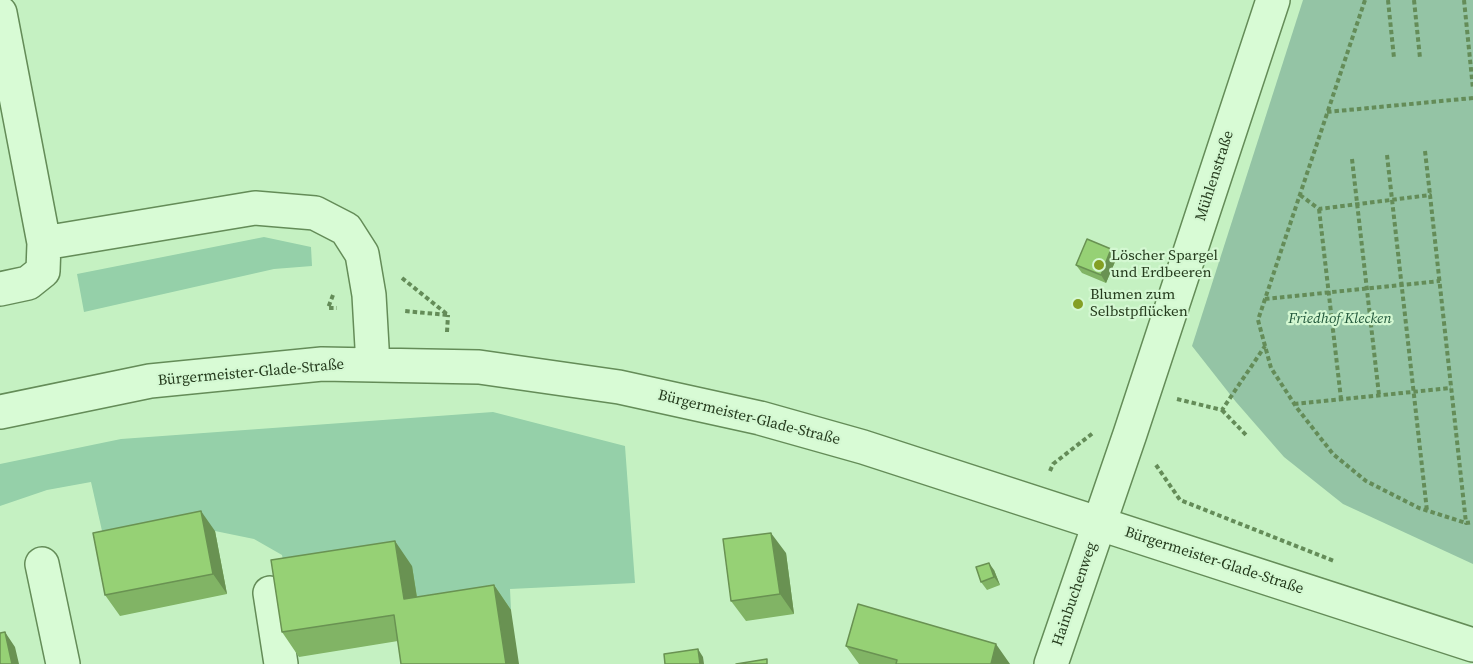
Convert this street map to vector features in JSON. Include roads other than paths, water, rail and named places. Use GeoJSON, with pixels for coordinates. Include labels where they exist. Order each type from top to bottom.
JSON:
{"type":"FeatureCollection","features":[{"type":"Feature","properties":{"kind":"street","name":"Mühlenstraße"},"geometry":{"type":"LineString","coordinates":[[1099,523],[1273,0]]}},
{"type":"Feature","properties":{"kind":"street"},"geometry":{"type":"LineString","coordinates":[[0,13],[44,243],[43,271],[28,283],[0,289]]}},
{"type":"Feature","properties":{"kind":"street"},"geometry":{"type":"LineString","coordinates":[[44,243],[255,208],[315,213],[346,229],[362,254],[369,295],[373,364]]}},
{"type":"Feature","properties":{"kind":"street","name":"Bürgermeister-Glade-Straße"},"geometry":{"type":"LineString","coordinates":[[0,412],[150,381],[322,364],[479,367],[619,387],[760,418],[863,447],[1473,645]]}},
{"type":"Feature","properties":{"kind":"street","name":"Hainbuchenweg"},"geometry":{"type":"LineString","coordinates":[[1051,664],[1099,523]]}},
{"type":"Feature","properties":{"kind":"street"},"geometry":{"type":"LineString","coordinates":[[42,564],[63,664]]}},
{"type":"Feature","properties":{"kind":"street"},"geometry":{"type":"LineString","coordinates":[[270,593],[281,664]]}},
{"type":"Feature","properties":{"kind":"place","name":"Löscher Spargel und Erdbeeren"},"geometry":{"type":"Point","coordinates":[1099,265]}},
{"type":"Feature","properties":{"kind":"place","name":"Blumen zum Selbstpflücken"},"geometry":{"type":"Point","coordinates":[1078,304]}},
{"type":"Feature","properties":{"kind":"park label","name":"Friedhof Klecken"},"geometry":{"type":"Point","coordinates":[1340,319]}}]}
